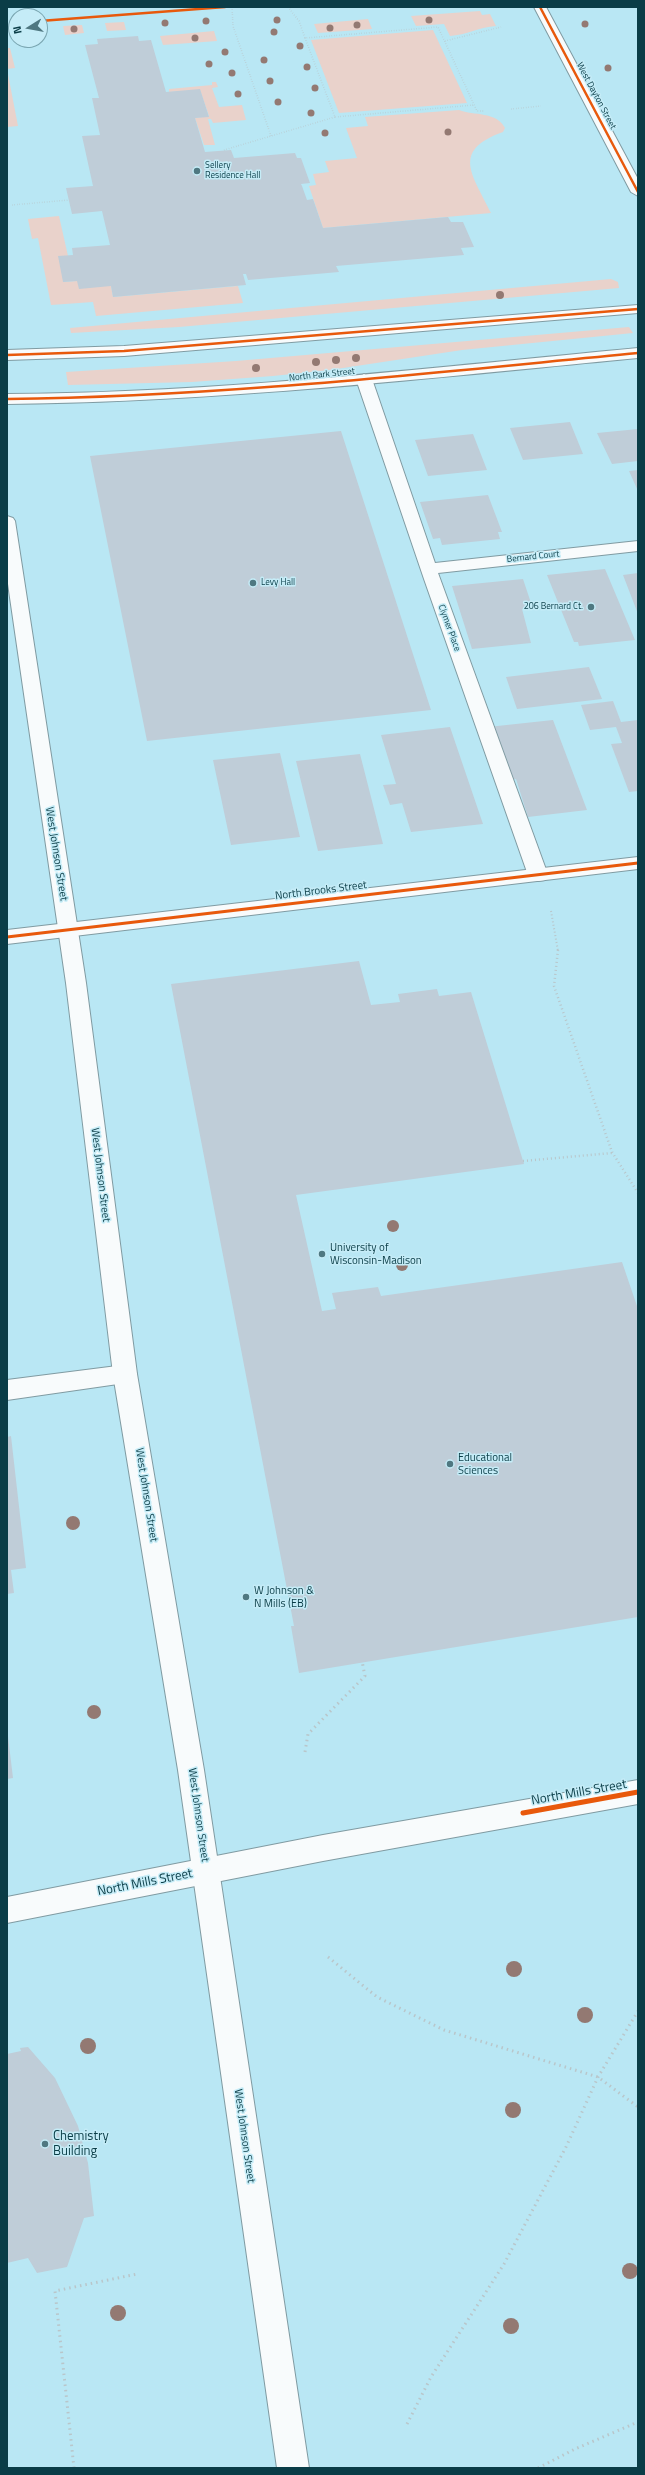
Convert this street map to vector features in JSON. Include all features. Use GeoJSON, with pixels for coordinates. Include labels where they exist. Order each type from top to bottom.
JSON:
{"type":"FeatureCollection","features":[{"type":"Feature","properties":{"kind":"main road","name":"West Dayton Street"},"geometry":{"type":"LineString","coordinates":[[540,7],[638,192]]}},
{"type":"Feature","properties":{"kind":"main road"},"geometry":{"type":"LineString","coordinates":[[7,355],[124,351],[638,308]]}},
{"type":"Feature","properties":{"kind":"main road","name":"North Park Street"},"geometry":{"type":"LineString","coordinates":[[7,399],[52,400],[203,394],[638,353]]}},
{"type":"Feature","properties":{"kind":"main road","name":"Clymer Place"},"geometry":{"type":"LineString","coordinates":[[364,380],[429,569],[538,875]]}},
{"type":"Feature","properties":{"kind":"main road","name":"West Johnson Street"},"geometry":{"type":"LineString","coordinates":[[7,522],[68,930],[125,1374],[206,1871],[293,2468]]}},
{"type":"Feature","properties":{"kind":"main road","name":"Bernard Court"},"geometry":{"type":"LineString","coordinates":[[429,569],[638,546]]}},
{"type":"Feature","properties":{"kind":"main road","name":"North Brooks Street"},"geometry":{"type":"LineString","coordinates":[[7,937],[638,863]]}},
{"type":"Feature","properties":{"kind":"main road"},"geometry":{"type":"LineString","coordinates":[[7,1390],[125,1374]]}},
{"type":"Feature","properties":{"kind":"main road","name":"North Mills Street"},"geometry":{"type":"LineString","coordinates":[[7,1910],[331,1846],[638,1792]]}},
{"type":"Feature","properties":{"kind":"path"},"geometry":{"type":"LineString","coordinates":[[232,7],[233,26],[271,136]]}},
{"type":"Feature","properties":{"kind":"path"},"geometry":{"type":"LineString","coordinates":[[288,7],[299,21],[335,117]]}},
{"type":"Feature","properties":{"kind":"path"},"geometry":{"type":"LineString","coordinates":[[306,38],[438,27],[474,106],[478,111],[485,111]]}},
{"type":"Feature","properties":{"kind":"path"},"geometry":{"type":"LineString","coordinates":[[445,42],[457,40],[482,30],[501,27]]}},
{"type":"Feature","properties":{"kind":"path"},"geometry":{"type":"LineString","coordinates":[[224,150],[335,117],[474,106]]}},
{"type":"Feature","properties":{"kind":"path"},"geometry":{"type":"LineString","coordinates":[[511,109],[541,106]]}},
{"type":"Feature","properties":{"kind":"path"},"geometry":{"type":"LineString","coordinates":[[12,205],[69,200]]}},
{"type":"Feature","properties":{"kind":"path"},"geometry":{"type":"LineString","coordinates":[[538,875],[554,921],[559,956],[554,986],[612,1152],[638,1193]]}},
{"type":"Feature","properties":{"kind":"path"},"geometry":{"type":"LineString","coordinates":[[523,1160],[612,1152]]}},
{"type":"Feature","properties":{"kind":"path"},"geometry":{"type":"LineString","coordinates":[[305,1752],[308,1734],[365,1676],[362,1661]]}},
{"type":"Feature","properties":{"kind":"path"},"geometry":{"type":"LineString","coordinates":[[328,1957],[377,1997],[444,2030],[598,2077],[638,2107]]}},
{"type":"Feature","properties":{"kind":"path"},"geometry":{"type":"LineString","coordinates":[[406,2424],[431,2377],[504,2264],[566,2146],[598,2077],[638,2011]]}},
{"type":"Feature","properties":{"kind":"path"},"geometry":{"type":"LineString","coordinates":[[74,2468],[55,2291],[137,2274]]}},
{"type":"Feature","properties":{"kind":"path"},"geometry":{"type":"LineString","coordinates":[[538,2468],[574,2449],[638,2422]]}},
{"type":"Feature","properties":{"kind":"shaded area","name":"University of Wisconsin-Madison"},"geometry":{"type":"Polygon","coordinates":[[[7,7],[638,7],[638,2468],[7,2468],[7,7]]]}},
{"type":"Feature","properties":{"kind":"shaded area"},"geometry":{"type":"Polygon","coordinates":[[[480,11],[482,15],[490,14],[496,26],[450,36],[444,24],[416,26],[411,16],[480,11]]]}},
{"type":"Feature","properties":{"kind":"shaded area"},"geometry":{"type":"Polygon","coordinates":[[[368,19],[372,29],[318,33],[314,24],[368,19]]]}},
{"type":"Feature","properties":{"kind":"shaded area"},"geometry":{"type":"Polygon","coordinates":[[[124,22],[126,30],[107,31],[105,23],[124,22]]]}},
{"type":"Feature","properties":{"kind":"shaded area"},"geometry":{"type":"Polygon","coordinates":[[[82,25],[84,33],[65,35],[63,26],[82,25]]]}},
{"type":"Feature","properties":{"kind":"shaded area"},"geometry":{"type":"Polygon","coordinates":[[[433,30],[467,103],[339,113],[311,40],[433,30]]]}},
{"type":"Feature","properties":{"kind":"shaded area"},"geometry":{"type":"Polygon","coordinates":[[[214,31],[217,41],[163,45],[160,36],[214,31]]]}},
{"type":"Feature","properties":{"kind":"shaded area"},"geometry":{"type":"Polygon","coordinates":[[[7,48],[10,48],[15,68],[7,69],[7,48]]]}},
{"type":"Feature","properties":{"kind":"shaded area"},"geometry":{"type":"Polygon","coordinates":[[[7,69],[18,126],[7,127],[7,69]]]}},
{"type":"Feature","properties":{"kind":"shaded area"},"geometry":{"type":"Polygon","coordinates":[[[212,82],[216,82],[218,87],[212,88],[219,107],[242,105],[246,120],[213,123],[211,119],[208,119],[215,145],[204,145],[195,118],[209,116],[200,90],[169,92],[169,89],[212,85],[212,82]]]}},
{"type":"Feature","properties":{"kind":"shaded area"},"geometry":{"type":"Polygon","coordinates":[[[459,110],[490,116],[501,123],[505,128],[503,132],[487,139],[476,147],[471,156],[470,165],[473,176],[491,213],[323,228],[309,186],[316,185],[313,174],[329,172],[325,161],[357,158],[346,128],[368,126],[365,117],[459,110]]]}},
{"type":"Feature","properties":{"kind":"shaded area"},"geometry":{"type":"Polygon","coordinates":[[[59,216],[68,256],[63,282],[77,281],[111,286],[113,297],[238,286],[243,303],[96,316],[93,302],[51,305],[38,238],[32,239],[28,219],[59,216]]]}},
{"type":"Feature","properties":{"kind":"shaded area"},"geometry":{"type":"Polygon","coordinates":[[[611,279],[618,282],[619,288],[179,327],[71,333],[70,328],[611,279]]]}},
{"type":"Feature","properties":{"kind":"shaded area"},"geometry":{"type":"Polygon","coordinates":[[[629,327],[633,333],[462,350],[330,370],[273,376],[192,382],[68,385],[66,372],[236,361],[629,327]]]}},
{"type":"Feature","properties":{"kind":"building","name":"Sellery Residence Hall"},"geometry":{"type":"Polygon","coordinates":[[[138,36],[139,41],[151,40],[166,92],[200,89],[209,117],[195,118],[205,152],[231,150],[234,158],[295,153],[297,158],[301,158],[310,183],[301,184],[307,200],[313,199],[323,228],[448,217],[451,222],[463,222],[474,247],[461,248],[464,255],[336,266],[339,272],[248,280],[246,274],[243,274],[246,285],[113,297],[111,286],[79,289],[77,281],[63,282],[58,256],[73,255],[72,248],[110,245],[102,211],[72,214],[66,188],[93,186],[82,136],[100,135],[92,98],[99,98],[85,45],[98,44],[97,39],[138,36]]]}},
{"type":"Feature","properties":{"kind":"building"},"geometry":{"type":"Polygon","coordinates":[[[570,422],[583,454],[523,460],[510,428],[570,422]]]}},
{"type":"Feature","properties":{"kind":"building"},"geometry":{"type":"Polygon","coordinates":[[[638,429],[638,461],[612,464],[597,433],[638,429]]]}},
{"type":"Feature","properties":{"kind":"building","name":"Levy Hall"},"geometry":{"type":"Polygon","coordinates":[[[341,431],[431,710],[147,741],[90,456],[341,431]]]}},
{"type":"Feature","properties":{"kind":"building"},"geometry":{"type":"Polygon","coordinates":[[[473,434],[487,470],[428,476],[415,440],[473,434]]]}},
{"type":"Feature","properties":{"kind":"building"},"geometry":{"type":"Polygon","coordinates":[[[638,470],[638,491],[629,471],[638,470]]]}},
{"type":"Feature","properties":{"kind":"building"},"geometry":{"type":"Polygon","coordinates":[[[488,495],[502,532],[498,532],[500,539],[442,545],[440,538],[433,539],[420,502],[488,495]]]}},
{"type":"Feature","properties":{"kind":"building","name":"206 Bernard Ct."},"geometry":{"type":"Polygon","coordinates":[[[605,569],[635,640],[579,646],[578,642],[574,642],[547,575],[605,569]]]}},
{"type":"Feature","properties":{"kind":"building"},"geometry":{"type":"Polygon","coordinates":[[[638,573],[638,614],[623,575],[638,573]]]}},
{"type":"Feature","properties":{"kind":"building"},"geometry":{"type":"Polygon","coordinates":[[[523,579],[533,609],[522,609],[531,643],[472,649],[452,586],[523,579]]]}},
{"type":"Feature","properties":{"kind":"building"},"geometry":{"type":"Polygon","coordinates":[[[589,667],[602,699],[517,709],[506,677],[589,667]]]}},
{"type":"Feature","properties":{"kind":"building"},"geometry":{"type":"Polygon","coordinates":[[[613,701],[621,722],[638,720],[638,791],[629,792],[611,744],[622,743],[616,727],[590,730],[581,705],[613,701]]]}},
{"type":"Feature","properties":{"kind":"building"},"geometry":{"type":"Polygon","coordinates":[[[553,720],[587,810],[528,817],[516,779],[507,781],[488,727],[553,720]]]}},
{"type":"Feature","properties":{"kind":"building"},"geometry":{"type":"Polygon","coordinates":[[[450,727],[483,824],[411,832],[402,803],[390,805],[383,785],[396,784],[381,735],[450,727]]]}},
{"type":"Feature","properties":{"kind":"building"},"geometry":{"type":"Polygon","coordinates":[[[280,753],[300,837],[231,845],[213,760],[280,753]]]}},
{"type":"Feature","properties":{"kind":"building"},"geometry":{"type":"Polygon","coordinates":[[[360,754],[383,844],[318,851],[296,761],[360,754]]]}},
{"type":"Feature","properties":{"kind":"building","name":"Educational Sciences"},"geometry":{"type":"Polygon","coordinates":[[[359,961],[371,1005],[400,1002],[398,994],[437,989],[439,996],[471,992],[524,1164],[296,1195],[322,1311],[336,1309],[332,1293],[378,1287],[381,1296],[622,1262],[638,1309],[638,1617],[299,1673],[291,1626],[294,1626],[171,984],[359,961]]]}},
{"type":"Feature","properties":{"kind":"building"},"geometry":{"type":"Polygon","coordinates":[[[11,1436],[26,1568],[11,1570],[14,1593],[7,1594],[7,1437],[11,1436]]]}},
{"type":"Feature","properties":{"kind":"building"},"geometry":{"type":"Polygon","coordinates":[[[7,1728],[13,1778],[7,1779],[7,1728]]]}},
{"type":"Feature","properties":{"kind":"building","name":"Chemistry Building"},"geometry":{"type":"Polygon","coordinates":[[[28,2047],[55,2078],[78,2126],[88,2163],[94,2216],[84,2218],[67,2267],[37,2273],[28,2258],[7,2263],[7,2054],[21,2051],[20,2048],[28,2047]]]}},
{"type":"Feature","properties":{"kind":"cycle path"},"geometry":{"type":"LineString","coordinates":[[48,20],[225,7]]}},
{"type":"Feature","properties":{"kind":"cycle path"},"geometry":{"type":"LineString","coordinates":[[540,7],[638,192]]}},
{"type":"Feature","properties":{"kind":"cycle path"},"geometry":{"type":"LineString","coordinates":[[7,355],[124,351],[638,309]]}},
{"type":"Feature","properties":{"kind":"cycle path"},"geometry":{"type":"LineString","coordinates":[[7,399],[86,398],[244,390],[323,384],[638,353]]}},
{"type":"Feature","properties":{"kind":"cycle path"},"geometry":{"type":"LineString","coordinates":[[7,937],[638,863]]}},
{"type":"Feature","properties":{"kind":"cycle path"},"geometry":{"type":"LineString","coordinates":[[523,1813],[638,1792]]}},
{"type":"Feature","properties":{"kind":"place","name":"Sellery Residence Hall"},"geometry":{"type":"Point","coordinates":[197,171]}},
{"type":"Feature","properties":{"kind":"place","name":"Levy Hall"},"geometry":{"type":"Point","coordinates":[253,583]}},
{"type":"Feature","properties":{"kind":"place","name":"206 Bernard Ct."},"geometry":{"type":"Point","coordinates":[591,607]}},
{"type":"Feature","properties":{"kind":"place","name":"University of Wisconsin-Madison"},"geometry":{"type":"Point","coordinates":[322,1254]}},
{"type":"Feature","properties":{"kind":"place","name":"Educational Sciences"},"geometry":{"type":"Point","coordinates":[450,1464]}},
{"type":"Feature","properties":{"kind":"place","name":"W Johnson & N Mills (EB)"},"geometry":{"type":"Point","coordinates":[246,1597]}},
{"type":"Feature","properties":{"kind":"place","name":"Chemistry Building"},"geometry":{"type":"Point","coordinates":[45,2144]}}]}
